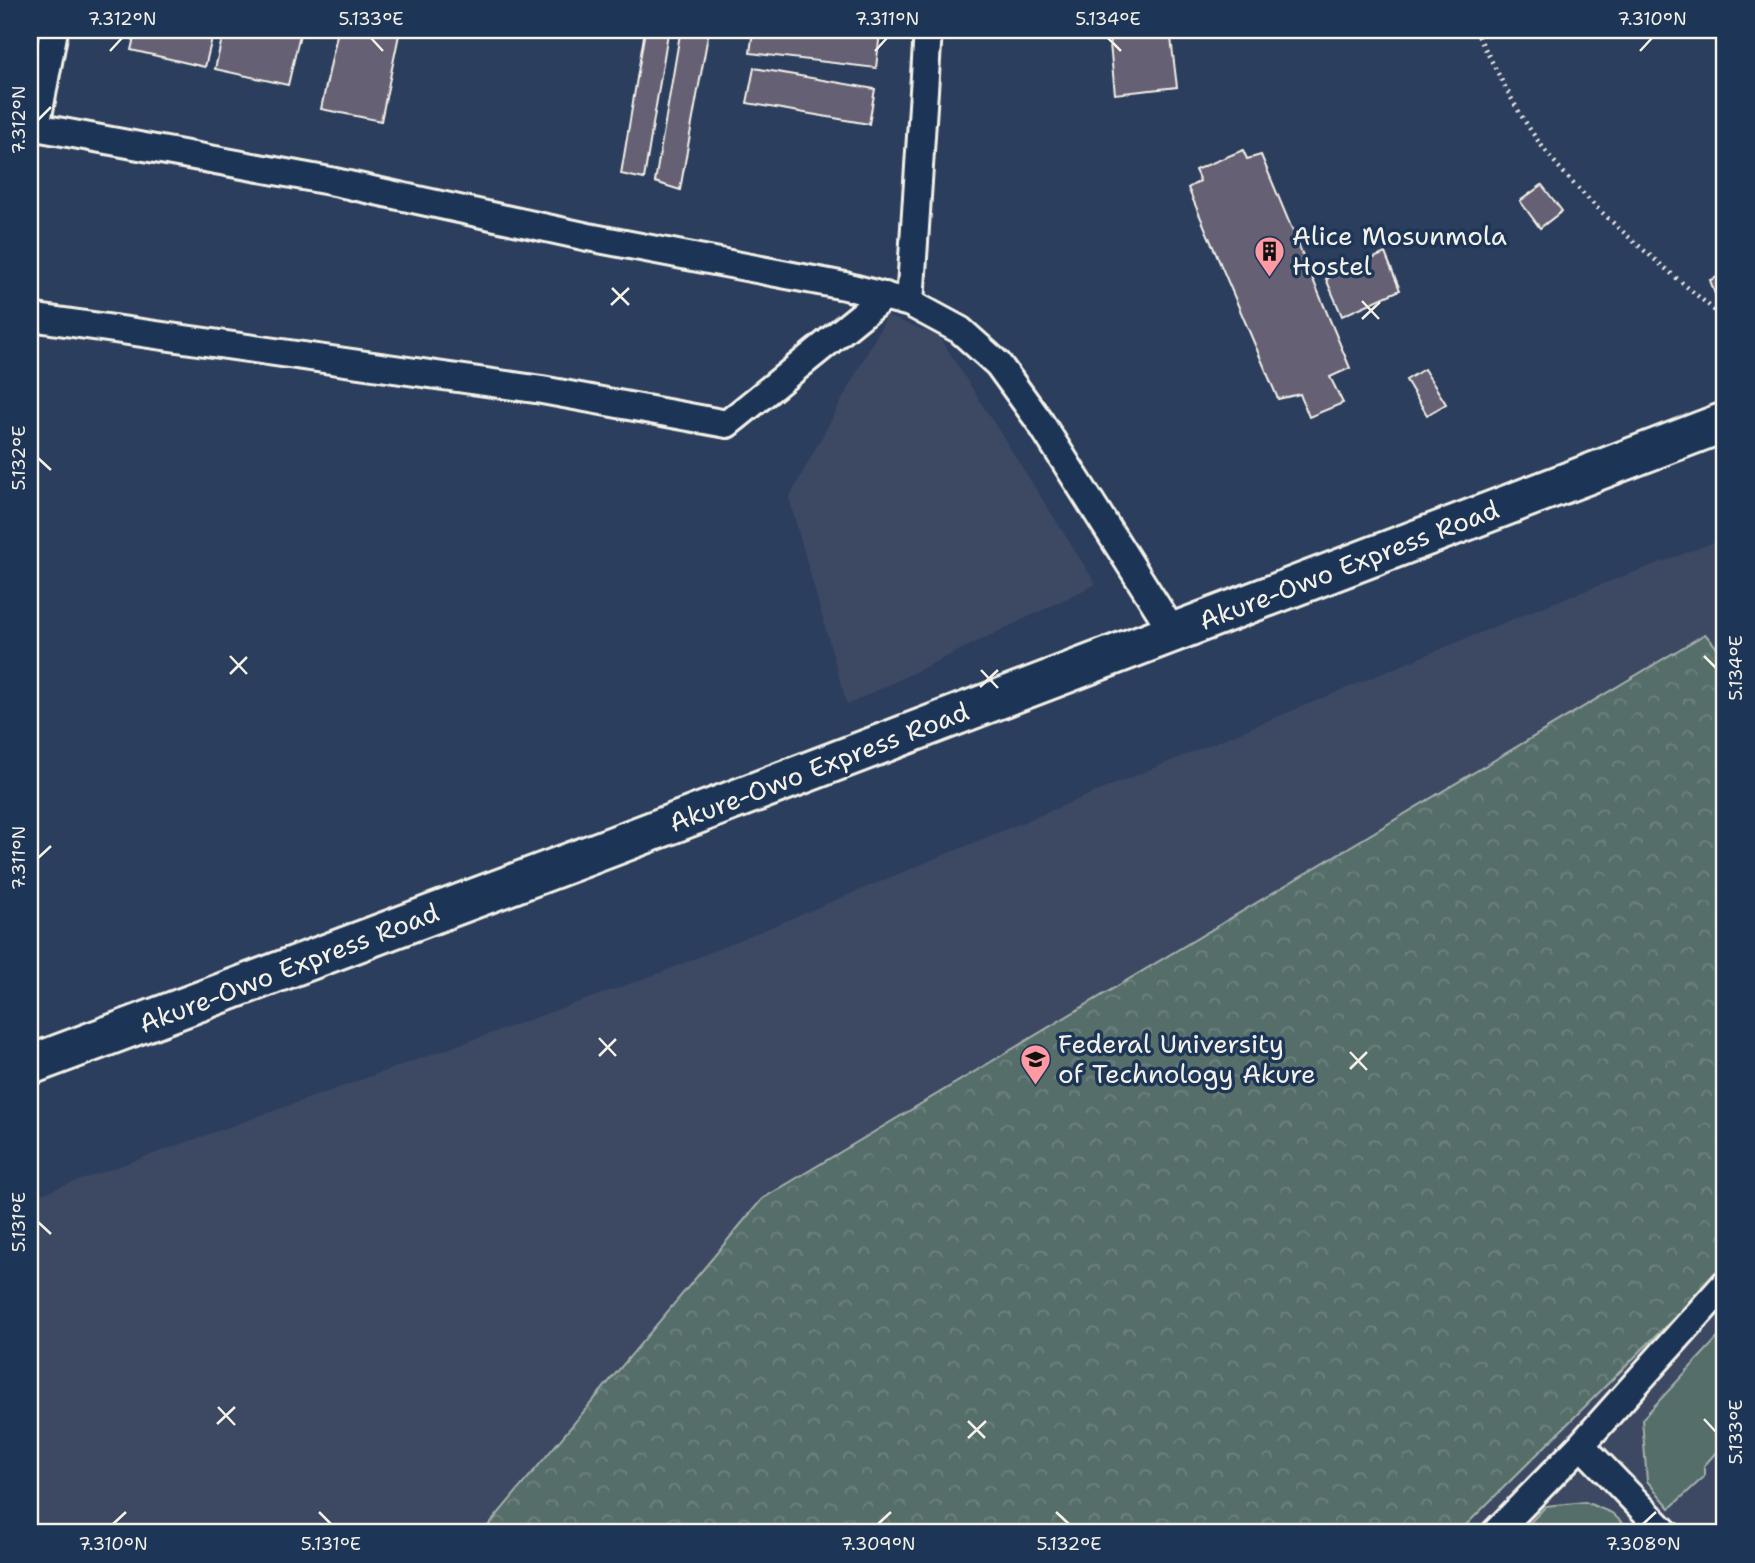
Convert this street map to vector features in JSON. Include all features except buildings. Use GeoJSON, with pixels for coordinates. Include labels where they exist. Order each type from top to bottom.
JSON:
{"type":"FeatureCollection","features":[{"type":"Feature","properties":{"kind":"highway","name":"Akure-Owo Express Road"},"geometry":{"type":"LineString","coordinates":[[30,1065],[1725,422]]}},
{"type":"Feature","properties":{"kind":"street"},"geometry":{"type":"LineString","coordinates":[[54,30],[33,126],[330,181],[588,237],[845,286],[910,303],[960,330],[998,364],[1040,422],[1173,632]]}},
{"type":"Feature","properties":{"kind":"street"},"geometry":{"type":"LineString","coordinates":[[910,303],[928,30]]}},
{"type":"Feature","properties":{"kind":"street"},"geometry":{"type":"LineString","coordinates":[[30,317],[542,390],[727,424],[884,296]]}},
{"type":"Feature","properties":{"kind":"street"},"geometry":{"type":"LineString","coordinates":[[1495,1533],[1581,1445],[1725,1284]]}},
{"type":"Feature","properties":{"kind":"street"},"geometry":{"type":"LineString","coordinates":[[1581,1445],[1666,1533]]}},
{"type":"Feature","properties":{"kind":"path"},"geometry":{"type":"LineString","coordinates":[[1475,30],[1535,136],[1572,183],[1610,220],[1714,310],[1725,316]]}},
{"type":"Feature","properties":{"kind":"shaded area"},"geometry":{"type":"Polygon","coordinates":[[[887,316],[939,336],[1096,584],[847,705],[789,498],[887,316]]]}},
{"type":"Feature","properties":{"kind":"shaded area","name":"Federal University of Technology Akure"},"geometry":{"type":"Polygon","coordinates":[[[1725,538],[1725,1533],[30,1533],[30,1198],[660,973],[1537,609],[1725,538]]]}},
{"type":"Feature","properties":{"kind":"green space"},"geometry":{"type":"Polygon","coordinates":[[[1705,634],[1725,657],[1725,1147],[1718,1154],[1725,1161],[1725,1267],[1458,1533],[482,1533],[762,1199],[1705,634]]]}},
{"type":"Feature","properties":{"kind":"green space"},"geometry":{"type":"Polygon","coordinates":[[[1725,1330],[1725,1442],[1704,1466],[1704,1477],[1670,1508],[1647,1481],[1642,1419],[1725,1330]]]}},
{"type":"Feature","properties":{"kind":"green space"},"geometry":{"type":"Polygon","coordinates":[[[1585,1502],[1612,1513],[1633,1533],[1520,1533],[1546,1506],[1585,1502]]]}},
{"type":"Feature","properties":{"kind":"place","name":"Alice Mosunmola Hostel"},"geometry":{"type":"Point","coordinates":[1269,278]}},
{"type":"Feature","properties":{"kind":"place","name":"Federal University of Technology Akure"},"geometry":{"type":"Point","coordinates":[1035,1086]}}]}
